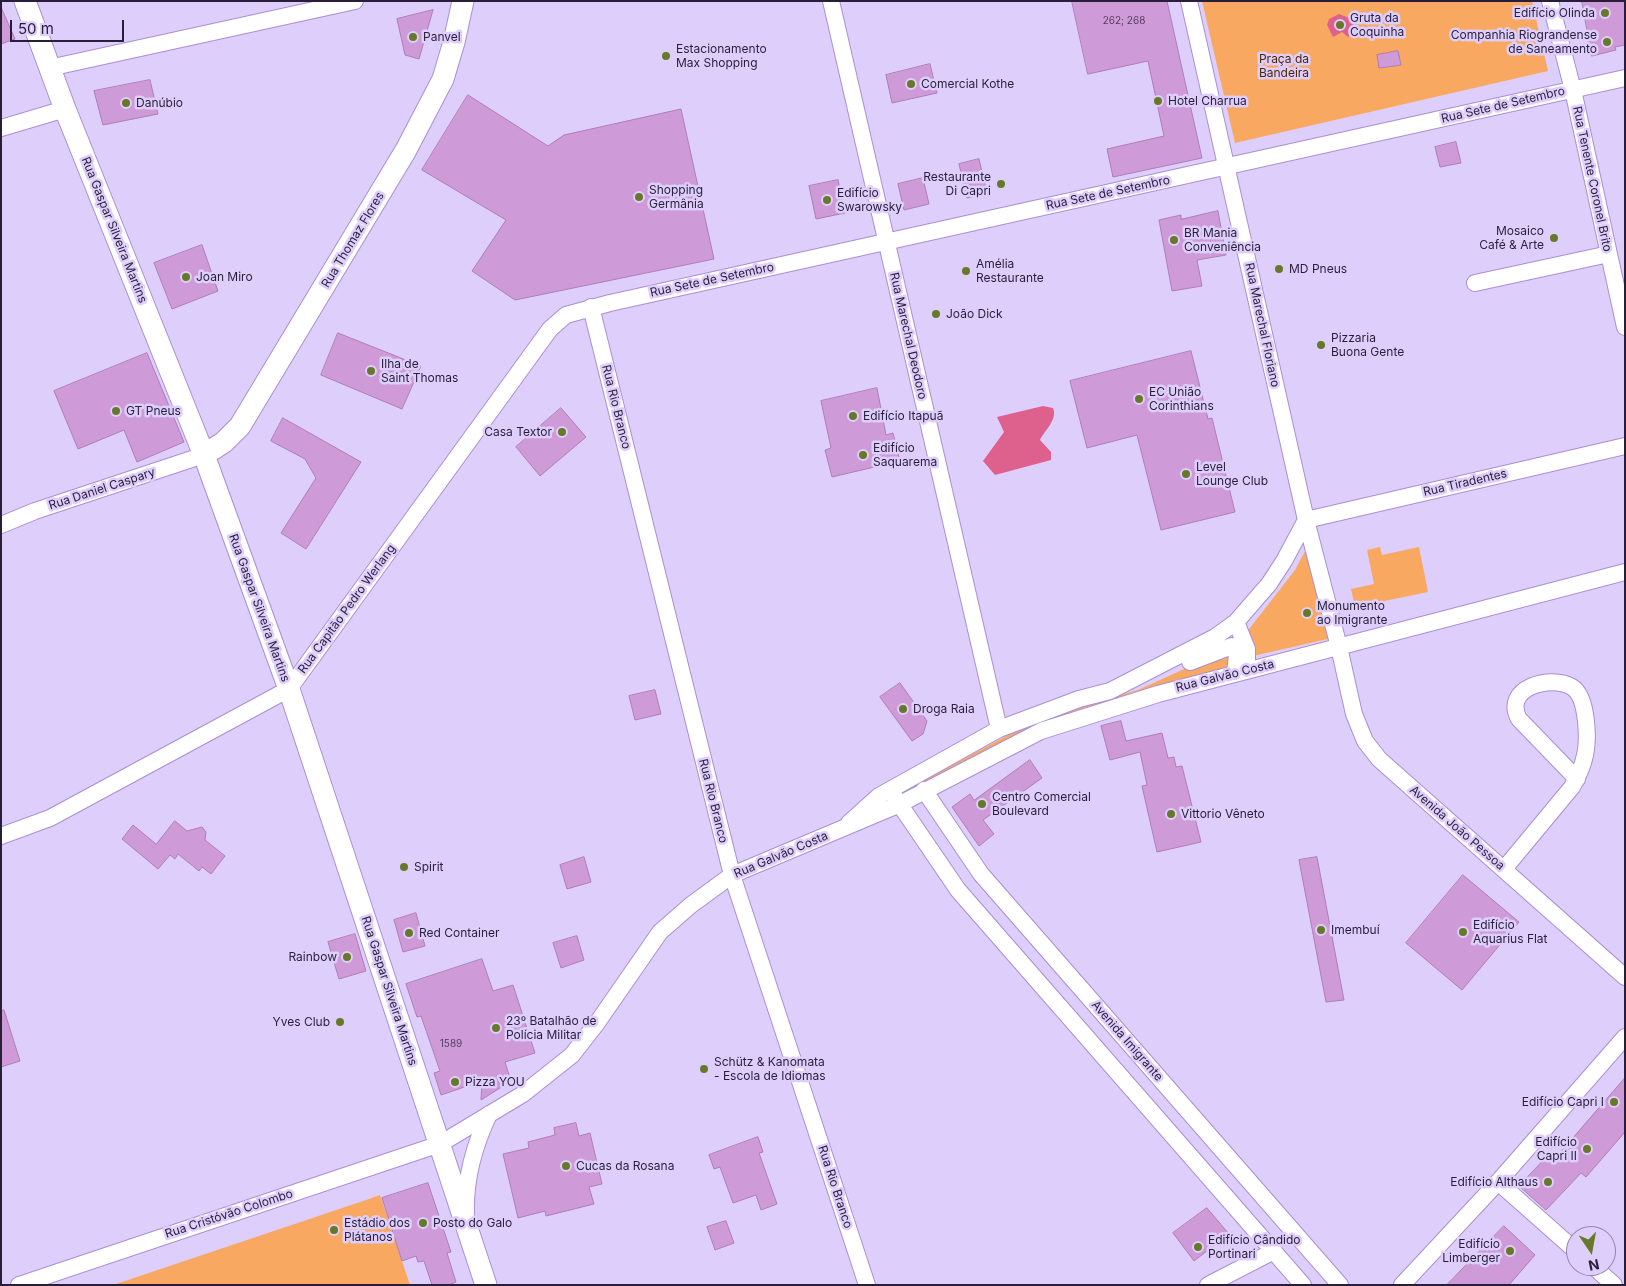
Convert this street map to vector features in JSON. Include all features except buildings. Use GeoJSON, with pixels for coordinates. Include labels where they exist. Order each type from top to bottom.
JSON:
{"type":"FeatureCollection","features":[{"type":"Feature","properties":{"kind":"main road","name":"Rua Gaspar Silveira Martins"},"geometry":{"type":"LineString","coordinates":[[25,1],[65,109],[204,455],[289,689],[486,1285]]}},
{"type":"Feature","properties":{"kind":"main road","name":"Rua Thomaz Flores"},"geometry":{"type":"LineString","coordinates":[[204,455],[224,442],[240,426],[406,150],[443,79],[454,42],[462,1]]}},
{"type":"Feature","properties":{"kind":"street"},"geometry":{"type":"LineString","coordinates":[[49,68],[355,1]]}},
{"type":"Feature","properties":{"kind":"street","name":"Rua Marechal Deodoro"},"geometry":{"type":"LineString","coordinates":[[830,1],[999,729]]}},
{"type":"Feature","properties":{"kind":"street","name":"Rua Marechal Floriano"},"geometry":{"type":"LineString","coordinates":[[1189,1],[1228,166],[1306,520],[1340,648]]}},
{"type":"Feature","properties":{"kind":"street","name":"Rua Tenente Coronel Brito"},"geometry":{"type":"LineString","coordinates":[[1550,1],[1573,90],[1625,327]]}},
{"type":"Feature","properties":{"kind":"street","name":"Rua Sete de Setembro"},"geometry":{"type":"LineString","coordinates":[[591,307],[1625,78]]}},
{"type":"Feature","properties":{"kind":"street"},"geometry":{"type":"LineString","coordinates":[[1,128],[65,109]]}},
{"type":"Feature","properties":{"kind":"street"},"geometry":{"type":"LineString","coordinates":[[1475,283],[1609,254]]}},
{"type":"Feature","properties":{"kind":"street","name":"Rua Capitão Pedro Werlang"},"geometry":{"type":"LineString","coordinates":[[1,836],[50,818],[289,689],[550,329],[566,315],[591,307]]}},
{"type":"Feature","properties":{"kind":"street","name":"Rua Rio Branco"},"geometry":{"type":"LineString","coordinates":[[591,307],[732,875],[867,1285]]}},
{"type":"Feature","properties":{"kind":"street","name":"Rua Tiradentes"},"geometry":{"type":"LineString","coordinates":[[1306,520],[1625,446]]}},
{"type":"Feature","properties":{"kind":"street","name":"Rua Daniel Caspary"},"geometry":{"type":"LineString","coordinates":[[1,525],[35,511],[204,455]]}},
{"type":"Feature","properties":{"kind":"street","name":"Rua Galvão Costa"},"geometry":{"type":"LineString","coordinates":[[842,830],[879,796],[999,729],[1079,699],[1110,691],[1189,652],[1236,622],[1256,600],[1284,561],[1306,520]]}},
{"type":"Feature","properties":{"kind":"street","name":"Rua Galvão Costa"},"geometry":{"type":"LineString","coordinates":[[440,1144],[523,1094],[572,1055],[597,1023],[660,932],[691,905],[732,875],[898,805],[1041,730],[1158,694],[1625,572]]}},
{"type":"Feature","properties":{"kind":"street"},"geometry":{"type":"LineString","coordinates":[[1236,622],[1247,649],[1240,672]]}},
{"type":"Feature","properties":{"kind":"street"},"geometry":{"type":"LineString","coordinates":[[1110,691],[1146,681],[1228,646],[1232,646],[1237,654],[1240,672]]}},
{"type":"Feature","properties":{"kind":"street","name":"Avenida João Pessoa"},"geometry":{"type":"LineString","coordinates":[[1340,648],[1354,714],[1359,728],[1371,749],[1385,765],[1625,976]]}},
{"type":"Feature","properties":{"kind":"street"},"geometry":{"type":"LineString","coordinates":[[1504,869],[1577,779],[1584,759],[1587,740],[1582,699],[1574,688],[1562,682],[1538,684],[1518,695],[1514,710],[1519,719],[1577,779]]}},
{"type":"Feature","properties":{"kind":"street"},"geometry":{"type":"LineString","coordinates":[[895,788],[893,795],[898,805],[958,890],[1303,1285]]}},
{"type":"Feature","properties":{"kind":"street","name":"Avenida Imigrante"},"geometry":{"type":"LineString","coordinates":[[924,790],[981,874],[1340,1285]]}},
{"type":"Feature","properties":{"kind":"street"},"geometry":{"type":"LineString","coordinates":[[1402,1285],[1498,1182],[1625,1037]]}},
{"type":"Feature","properties":{"kind":"street","name":"Rua Gaspar Silveira Martins"},"geometry":{"type":"LineString","coordinates":[[466,1224],[466,1196],[469,1171],[479,1136],[489,1114]]}},
{"type":"Feature","properties":{"kind":"street","name":"Rua Cristóvão Colombo"},"geometry":{"type":"LineString","coordinates":[[19,1285],[440,1144]]}},
{"type":"Feature","properties":{"kind":"street"},"geometry":{"type":"LineString","coordinates":[[1498,1182],[1566,1242]]}},
{"type":"Feature","properties":{"kind":"street"},"geometry":{"type":"LineString","coordinates":[[1208,1285],[1274,1251]]}},
{"type":"Feature","properties":{"kind":"street"},"geometry":{"type":"LineString","coordinates":[[1604,1276],[1614,1285]]}},
{"type":"Feature","properties":{"kind":"green space","name":"Praça da Bandeira"},"geometry":{"type":"Polygon","coordinates":[[[1202,1],[1532,1],[1548,71],[1235,143],[1202,1]]]}},
{"type":"Feature","properties":{"kind":"green space"},"geometry":{"type":"Polygon","coordinates":[[[1310,542],[1332,638],[1253,656],[1246,633],[1295,570],[1310,542]]]}},
{"type":"Feature","properties":{"kind":"green space"},"geometry":{"type":"Polygon","coordinates":[[[1380,547],[1382,555],[1419,547],[1428,592],[1355,607],[1351,589],[1374,584],[1367,550],[1380,547]]]}},
{"type":"Feature","properties":{"kind":"green space"},"geometry":{"type":"Polygon","coordinates":[[[1215,655],[1232,655],[1228,669],[1051,720],[898,801],[896,795],[1010,734],[1069,710],[1138,690],[1215,655]]]}},
{"type":"Feature","properties":{"kind":"green space","name":"Estádio dos Plátanos"},"geometry":{"type":"Polygon","coordinates":[[[380,1195],[410,1285],[113,1285],[369,1199],[380,1195]]]}},
{"type":"Feature","properties":{"kind":"shaded area"},"geometry":{"type":"Polygon","coordinates":[[[1339,14],[1354,20],[1354,30],[1348,37],[1342,32],[1333,37],[1327,25],[1329,19],[1339,14]]]}},
{"type":"Feature","properties":{"kind":"shaded area"},"geometry":{"type":"Polygon","coordinates":[[[1043,406],[1053,408],[1054,412],[1052,420],[1040,440],[1051,452],[1051,460],[995,475],[983,461],[1004,432],[997,417],[1043,406]]]}},
{"type":"Feature","properties":{"kind":"place","name":"Edifício Olinda"},"geometry":{"type":"Point","coordinates":[1605,13]}},
{"type":"Feature","properties":{"kind":"place","name":"Gruta da Coquinha"},"geometry":{"type":"Point","coordinates":[1340,25]}},
{"type":"Feature","properties":{"kind":"place","name":"Panvel"},"geometry":{"type":"Point","coordinates":[413,37]}},
{"type":"Feature","properties":{"kind":"place","name":"Companhia Riograndense de Saneamento"},"geometry":{"type":"Point","coordinates":[1607,42]}},
{"type":"Feature","properties":{"kind":"place","name":"Estacionamento Max Shopping"},"geometry":{"type":"Point","coordinates":[666,56]}},
{"type":"Feature","properties":{"kind":"place","name":"Comercial Kothe"},"geometry":{"type":"Point","coordinates":[911,84]}},
{"type":"Feature","properties":{"kind":"place","name":"Hotel Charrua"},"geometry":{"type":"Point","coordinates":[1158,101]}},
{"type":"Feature","properties":{"kind":"place","name":"Danúbio"},"geometry":{"type":"Point","coordinates":[126,103]}},
{"type":"Feature","properties":{"kind":"place","name":"Restaurante Di Capri"},"geometry":{"type":"Point","coordinates":[1001,184]}},
{"type":"Feature","properties":{"kind":"place","name":"Shopping Germânia"},"geometry":{"type":"Point","coordinates":[639,197]}},
{"type":"Feature","properties":{"kind":"place","name":"Edifício Swarowsky"},"geometry":{"type":"Point","coordinates":[827,200]}},
{"type":"Feature","properties":{"kind":"place","name":"Mosaico Café & Arte"},"geometry":{"type":"Point","coordinates":[1554,238]}},
{"type":"Feature","properties":{"kind":"place","name":"BR Mania Conveniência"},"geometry":{"type":"Point","coordinates":[1174,240]}},
{"type":"Feature","properties":{"kind":"place","name":"MD Pneus"},"geometry":{"type":"Point","coordinates":[1279,269]}},
{"type":"Feature","properties":{"kind":"place","name":"Amélia Restaurante"},"geometry":{"type":"Point","coordinates":[966,271]}},
{"type":"Feature","properties":{"kind":"place","name":"Joan Miro"},"geometry":{"type":"Point","coordinates":[186,277]}},
{"type":"Feature","properties":{"kind":"place","name":"João Dick"},"geometry":{"type":"Point","coordinates":[936,314]}},
{"type":"Feature","properties":{"kind":"place","name":"Pizzaria Buona Gente"},"geometry":{"type":"Point","coordinates":[1321,345]}},
{"type":"Feature","properties":{"kind":"place","name":"Ilha de Saint Thomas"},"geometry":{"type":"Point","coordinates":[371,371]}},
{"type":"Feature","properties":{"kind":"place","name":"EC União Corinthians"},"geometry":{"type":"Point","coordinates":[1139,399]}},
{"type":"Feature","properties":{"kind":"place","name":"GT Pneus"},"geometry":{"type":"Point","coordinates":[116,411]}},
{"type":"Feature","properties":{"kind":"place","name":"Edifício Itapuã"},"geometry":{"type":"Point","coordinates":[853,416]}},
{"type":"Feature","properties":{"kind":"place","name":"Casa Textor"},"geometry":{"type":"Point","coordinates":[562,432]}},
{"type":"Feature","properties":{"kind":"place","name":"Edifício Saquarema"},"geometry":{"type":"Point","coordinates":[863,455]}},
{"type":"Feature","properties":{"kind":"place","name":"Level Lounge Club"},"geometry":{"type":"Point","coordinates":[1186,474]}},
{"type":"Feature","properties":{"kind":"place","name":"Monumento ao Imigrante"},"geometry":{"type":"Point","coordinates":[1307,613]}},
{"type":"Feature","properties":{"kind":"place","name":"Droga Raia"},"geometry":{"type":"Point","coordinates":[903,709]}},
{"type":"Feature","properties":{"kind":"place","name":"Centro Comercial Boulevard"},"geometry":{"type":"Point","coordinates":[982,804]}},
{"type":"Feature","properties":{"kind":"place","name":"Vittorio Vêneto"},"geometry":{"type":"Point","coordinates":[1171,814]}},
{"type":"Feature","properties":{"kind":"place","name":"Spirit"},"geometry":{"type":"Point","coordinates":[404,867]}},
{"type":"Feature","properties":{"kind":"place","name":"Imembuí"},"geometry":{"type":"Point","coordinates":[1321,930]}},
{"type":"Feature","properties":{"kind":"place","name":"Edifício Aquarius Flat"},"geometry":{"type":"Point","coordinates":[1463,932]}},
{"type":"Feature","properties":{"kind":"place","name":"Red Container"},"geometry":{"type":"Point","coordinates":[409,933]}},
{"type":"Feature","properties":{"kind":"place","name":"Rainbow"},"geometry":{"type":"Point","coordinates":[347,957]}},
{"type":"Feature","properties":{"kind":"place","name":"Yves Club"},"geometry":{"type":"Point","coordinates":[340,1022]}},
{"type":"Feature","properties":{"kind":"place","name":"23º Batalhão de Polícia Militar"},"geometry":{"type":"Point","coordinates":[496,1028]}},
{"type":"Feature","properties":{"kind":"place","name":"Schütz & Kanomata - Escola de Idiomas"},"geometry":{"type":"Point","coordinates":[704,1069]}},
{"type":"Feature","properties":{"kind":"place","name":"Pizza YOU"},"geometry":{"type":"Point","coordinates":[455,1082]}},
{"type":"Feature","properties":{"kind":"place","name":"Edifício Capri I"},"geometry":{"type":"Point","coordinates":[1614,1102]}},
{"type":"Feature","properties":{"kind":"place","name":"Edifício Capri II"},"geometry":{"type":"Point","coordinates":[1587,1149]}},
{"type":"Feature","properties":{"kind":"place","name":"Cucas da Rosana"},"geometry":{"type":"Point","coordinates":[566,1166]}},
{"type":"Feature","properties":{"kind":"place","name":"Edifício Althaus"},"geometry":{"type":"Point","coordinates":[1548,1182]}},
{"type":"Feature","properties":{"kind":"place","name":"Posto do Galo"},"geometry":{"type":"Point","coordinates":[423,1223]}},
{"type":"Feature","properties":{"kind":"place","name":"Estádio dos Plátanos"},"geometry":{"type":"Point","coordinates":[334,1230]}},
{"type":"Feature","properties":{"kind":"place","name":"Edifício Cândido Portinari"},"geometry":{"type":"Point","coordinates":[1198,1247]}},
{"type":"Feature","properties":{"kind":"place","name":"Edifício Limberger"},"geometry":{"type":"Point","coordinates":[1510,1251]}}]}
